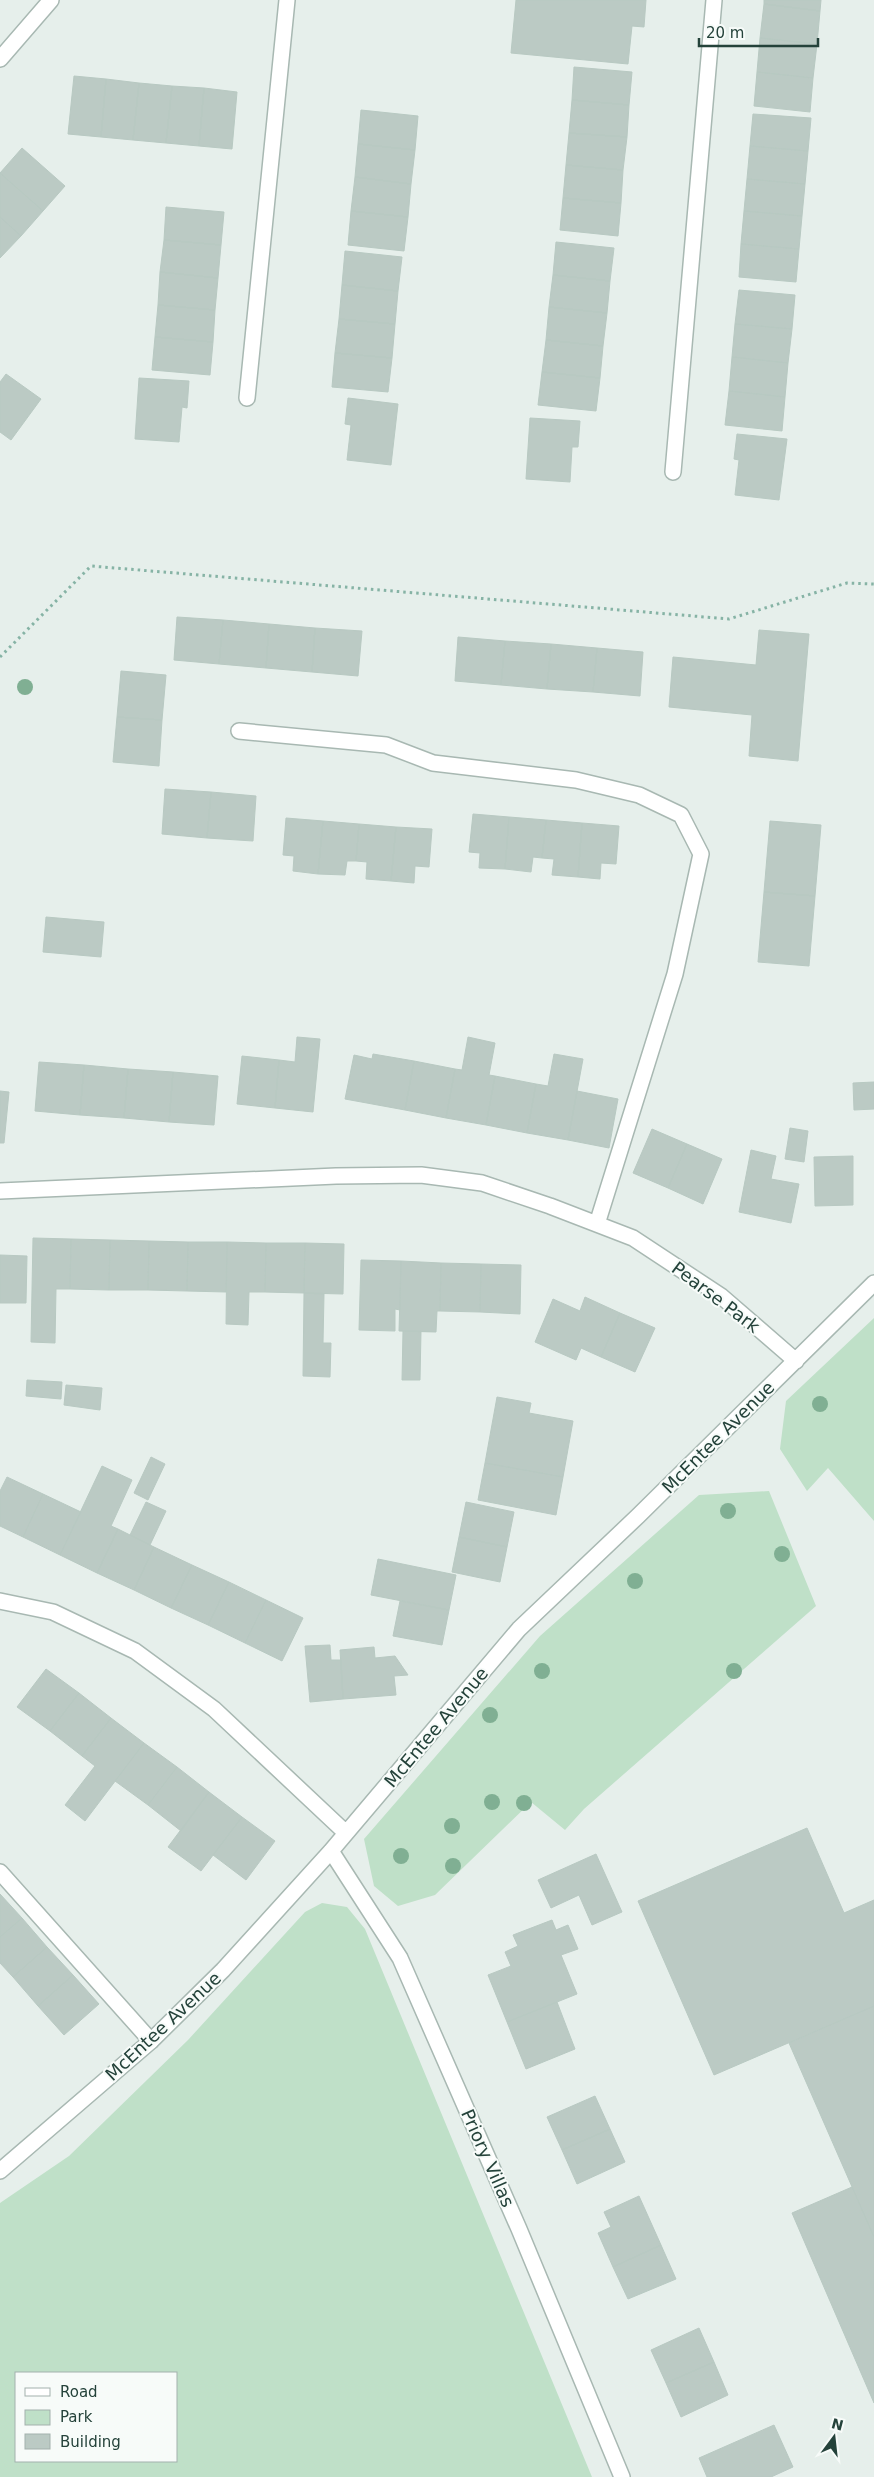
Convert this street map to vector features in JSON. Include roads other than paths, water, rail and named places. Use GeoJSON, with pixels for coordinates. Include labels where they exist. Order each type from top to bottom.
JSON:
{"type":"FeatureCollection","features":[{"type":"Feature","properties":{"kind":"street"},"geometry":{"type":"LineString","coordinates":[[0,59],[51,0]]}},
{"type":"Feature","properties":{"kind":"street"},"geometry":{"type":"LineString","coordinates":[[247,398],[287,0]]}},
{"type":"Feature","properties":{"kind":"street"},"geometry":{"type":"LineString","coordinates":[[674,472],[714,0]]}},
{"type":"Feature","properties":{"kind":"street"},"geometry":{"type":"LineString","coordinates":[[238,731],[386,745],[433,764],[576,780],[639,795],[681,815],[701,854],[675,974],[597,1224]]}},
{"type":"Feature","properties":{"kind":"street","name":"Pearse Park"},"geometry":{"type":"LineString","coordinates":[[0,1191],[336,1176],[421,1175],[482,1183],[633,1238],[721,1296],[796,1360]]}},
{"type":"Feature","properties":{"kind":"street","name":"McEntee Avenue"},"geometry":{"type":"LineString","coordinates":[[0,2171],[151,2041],[223,1970],[331,1851],[519,1629],[638,1516],[874,1283]]}},
{"type":"Feature","properties":{"kind":"street"},"geometry":{"type":"LineString","coordinates":[[0,1601],[53,1612],[135,1651],[214,1709],[346,1832]]}},
{"type":"Feature","properties":{"kind":"street","name":"Priory Villas"},"geometry":{"type":"LineString","coordinates":[[331,1851],[400,1958],[519,2229],[622,2477]]}},
{"type":"Feature","properties":{"kind":"street"},"geometry":{"type":"LineString","coordinates":[[0,1872],[151,2041]]}}]}
